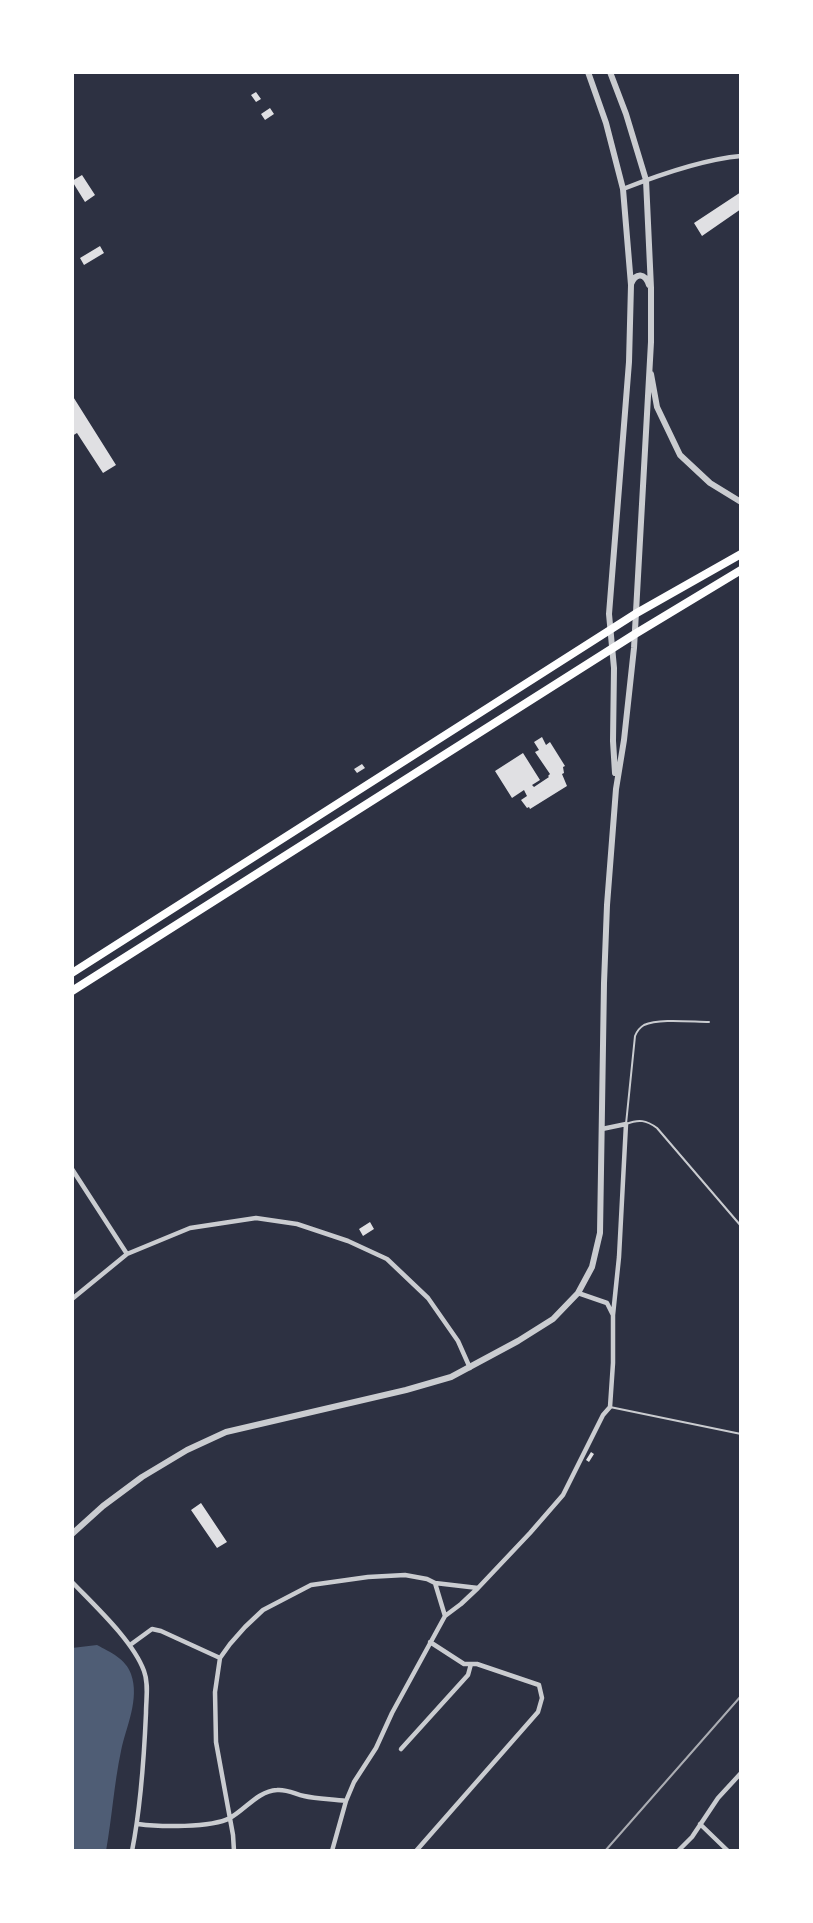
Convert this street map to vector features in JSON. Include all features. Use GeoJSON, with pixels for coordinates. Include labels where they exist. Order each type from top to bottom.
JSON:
{"type":"FeatureCollection","features":[{"type":"Feature","properties":{"kind":"main road"},"geometry":{"type":"LineString","coordinates":[[72,973],[635,614],[741,554]]}},
{"type":"Feature","properties":{"kind":"main road"},"geometry":{"type":"LineString","coordinates":[[72,991],[612,648],[741,570]]}},
{"type":"Feature","properties":{"kind":"street"},"geometry":{"type":"LineString","coordinates":[[588,72],[606,123],[623,189],[631,285],[629,362],[610,632],[614,668],[613,741],[616,789]]}},
{"type":"Feature","properties":{"kind":"street"},"geometry":{"type":"LineString","coordinates":[[72,1534],[142,1477],[187,1450],[226,1432],[406,1390],[451,1377],[470,1368],[553,1319],[578,1293],[592,1267],[600,1233],[605,948],[616,789],[624,740],[635,634],[651,288],[646,180],[626,114],[610,72]]}},
{"type":"Feature","properties":{"kind":"street"},"geometry":{"type":"LineString","coordinates":[[623,189],[646,180],[728,157],[741,156]]}},
{"type":"Feature","properties":{"kind":"street"},"geometry":{"type":"LineString","coordinates":[[631,285],[637,275],[642,275],[647,279],[651,288]]}},
{"type":"Feature","properties":{"kind":"street"},"geometry":{"type":"LineString","coordinates":[[649,364],[657,407],[680,455],[710,483],[741,502]]}},
{"type":"Feature","properties":{"kind":"street"},"geometry":{"type":"LineString","coordinates":[[332,1851],[346,1801],[354,1782],[376,1749],[445,1616],[477,1588],[563,1495],[603,1415],[610,1407],[614,1362],[613,1315],[619,1257],[626,1124],[602,1129]]}},
{"type":"Feature","properties":{"kind":"street"},"geometry":{"type":"LineString","coordinates":[[72,1169],[127,1254]]}},
{"type":"Feature","properties":{"kind":"street"},"geometry":{"type":"LineString","coordinates":[[72,1299],[127,1254],[190,1228],[256,1218],[297,1224],[328,1234],[387,1259],[428,1298],[458,1341],[470,1368]]}},
{"type":"Feature","properties":{"kind":"street"},"geometry":{"type":"LineString","coordinates":[[578,1293],[607,1303],[613,1315]]}},
{"type":"Feature","properties":{"kind":"street"},"geometry":{"type":"LineString","coordinates":[[234,1851],[216,1742],[215,1692],[220,1658],[230,1644],[263,1610],[311,1585],[368,1577],[405,1575],[427,1579],[435,1583],[477,1588]]}},
{"type":"Feature","properties":{"kind":"street"},"geometry":{"type":"LineString","coordinates":[[72,1582],[130,1645],[145,1672],[147,1683],[138,1824],[132,1851]]}},
{"type":"Feature","properties":{"kind":"street"},"geometry":{"type":"LineString","coordinates":[[435,1583],[445,1616]]}},
{"type":"Feature","properties":{"kind":"street"},"geometry":{"type":"LineString","coordinates":[[130,1645],[152,1629],[161,1630],[220,1658]]}},
{"type":"Feature","properties":{"kind":"street"},"geometry":{"type":"LineString","coordinates":[[416,1851],[538,1712],[542,1698],[539,1685],[477,1664],[464,1664],[430,1642]]}},
{"type":"Feature","properties":{"kind":"street"},"geometry":{"type":"LineString","coordinates":[[401,1749],[468,1675],[471,1664]]}},
{"type":"Feature","properties":{"kind":"street"},"geometry":{"type":"LineString","coordinates":[[678,1851],[692,1837],[718,1798],[741,1773]]}},
{"type":"Feature","properties":{"kind":"street"},"geometry":{"type":"LineString","coordinates":[[138,1824],[218,1823],[230,1818],[255,1798],[276,1790],[346,1801]]}},
{"type":"Feature","properties":{"kind":"street"},"geometry":{"type":"LineString","coordinates":[[700,1824],[728,1851]]}},
{"type":"Feature","properties":{"kind":"lane"},"geometry":{"type":"LineString","coordinates":[[709,1022],[656,1022],[645,1024],[638,1030],[635,1036],[626,1124],[639,1120],[646,1121],[657,1128],[741,1226]]}},
{"type":"Feature","properties":{"kind":"lane"},"geometry":{"type":"LineString","coordinates":[[741,1260],[741,1267]]}},
{"type":"Feature","properties":{"kind":"lane"},"geometry":{"type":"LineString","coordinates":[[610,1407],[741,1434]]}},
{"type":"Feature","properties":{"kind":"water"},"geometry":{"type":"Polygon","coordinates":[[[97,1645],[117,1657],[129,1669],[133,1684],[133,1703],[121,1751],[106,1851],[72,1851],[72,1648],[97,1645]]]}},
{"type":"Feature","properties":{"kind":"building"},"geometry":{"type":"Polygon","coordinates":[[[256,92],[261,99],[256,102],[251,95],[256,92]]]}},
{"type":"Feature","properties":{"kind":"building"},"geometry":{"type":"Polygon","coordinates":[[[270,108],[274,114],[265,120],[261,114],[270,108]]]}},
{"type":"Feature","properties":{"kind":"building"},"geometry":{"type":"Polygon","coordinates":[[[82,175],[95,195],[85,202],[72,181],[82,175]]]}},
{"type":"Feature","properties":{"kind":"building"},"geometry":{"type":"Polygon","coordinates":[[[741,192],[741,209],[702,236],[694,223],[741,192]]]}},
{"type":"Feature","properties":{"kind":"building"},"geometry":{"type":"Polygon","coordinates":[[[100,246],[104,253],[84,265],[80,258],[100,246]]]}},
{"type":"Feature","properties":{"kind":"building"},"geometry":{"type":"Polygon","coordinates":[[[72,395],[116,465],[103,473],[77,433],[72,436],[72,395]]]}},
{"type":"Feature","properties":{"kind":"building"},"geometry":{"type":"Polygon","coordinates":[[[542,737],[546,745],[550,742],[565,766],[562,774],[567,786],[530,809],[521,800],[527,796],[524,790],[512,798],[495,771],[523,753],[540,780],[532,785],[534,787],[549,777],[550,774],[535,752],[539,750],[534,742],[542,737]]]}},
{"type":"Feature","properties":{"kind":"building"},"geometry":{"type":"Polygon","coordinates":[[[362,764],[365,768],[357,773],[354,769],[362,764]]]}},
{"type":"Feature","properties":{"kind":"building"},"geometry":{"type":"Polygon","coordinates":[[[370,1222],[374,1229],[363,1236],[359,1229],[370,1222]]]}},
{"type":"Feature","properties":{"kind":"building"},"geometry":{"type":"Polygon","coordinates":[[[591,1452],[594,1454],[589,1462],[586,1460],[591,1452]]]}},
{"type":"Feature","properties":{"kind":"building"},"geometry":{"type":"Polygon","coordinates":[[[201,1503],[227,1542],[217,1548],[191,1510],[201,1503]]]}},
{"type":"Feature","properties":{"kind":"railway"},"geometry":{"type":"LineString","coordinates":[[605,1851],[741,1696]]}}]}
